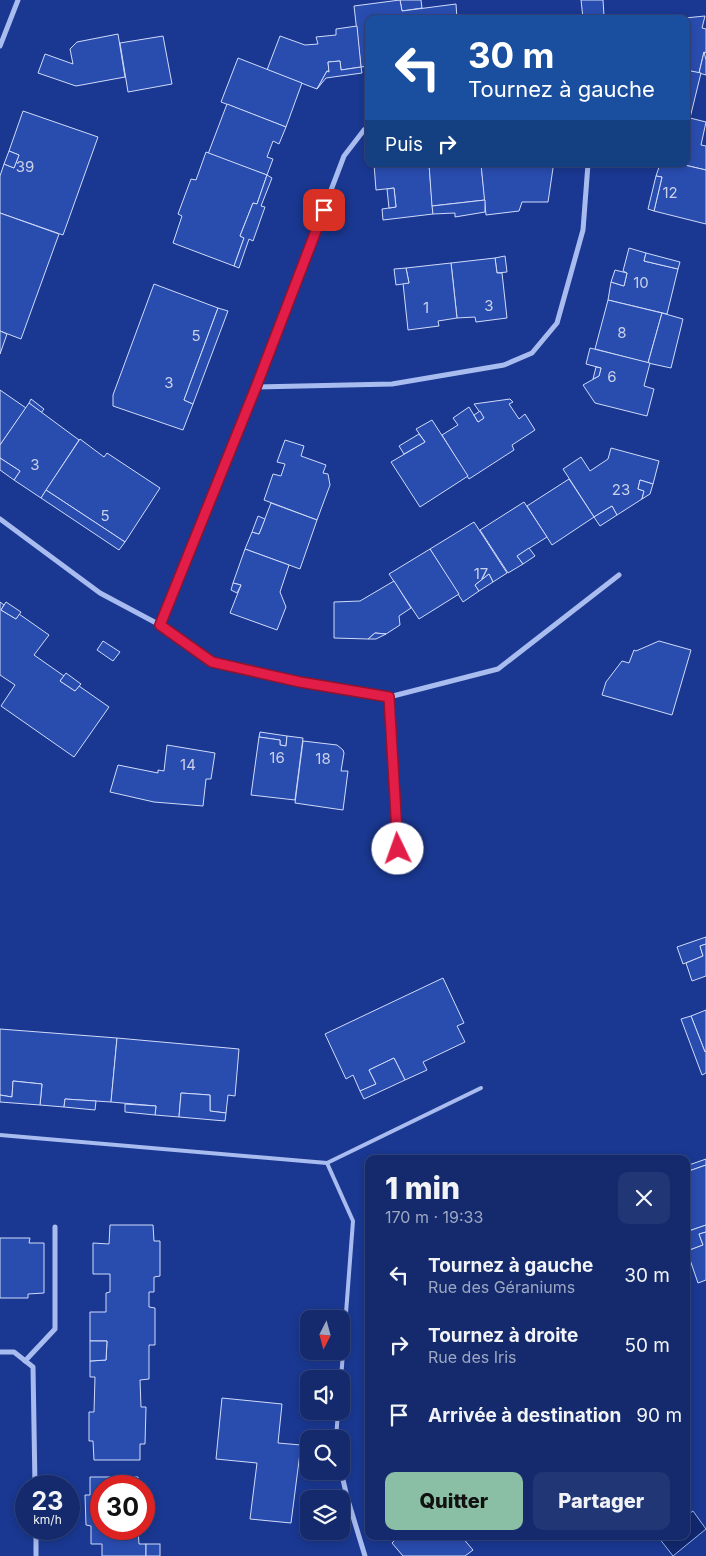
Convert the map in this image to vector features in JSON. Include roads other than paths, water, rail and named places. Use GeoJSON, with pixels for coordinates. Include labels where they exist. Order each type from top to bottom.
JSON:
{"type":"FeatureCollection","features":[{"type":"Feature","properties":{"kind":"street"},"geometry":{"type":"LineString","coordinates":[[0,46],[18,0]]}},
{"type":"Feature","properties":{"kind":"street"},"geometry":{"type":"LineString","coordinates":[[160,625],[256,387],[344,156],[365,129]]}},
{"type":"Feature","properties":{"kind":"street"},"geometry":{"type":"LineString","coordinates":[[256,387],[392,384],[504,365],[532,353],[557,323],[584,230],[588,167]]}},
{"type":"Feature","properties":{"kind":"street"},"geometry":{"type":"LineString","coordinates":[[0,519],[100,593],[160,625],[212,662],[300,682],[389,697],[498,669],[619,575]]}},
{"type":"Feature","properties":{"kind":"street"},"geometry":{"type":"LineString","coordinates":[[389,697],[398,849]]}},
{"type":"Feature","properties":{"kind":"street"},"geometry":{"type":"LineString","coordinates":[[25,1361],[55,1329],[55,1227]]}},
{"type":"Feature","properties":{"kind":"street"},"geometry":{"type":"LineString","coordinates":[[0,1352],[14,1352],[33,1367],[35,1475]]}},
{"type":"Feature","properties":{"kind":"street"},"geometry":{"type":"LineString","coordinates":[[343,1480],[364,1556]]}},
{"type":"Feature","properties":{"kind":"street"},"geometry":{"type":"LineString","coordinates":[[36,1540],[36,1556]]}},
{"type":"Feature","properties":{"kind":"lane"},"geometry":{"type":"LineString","coordinates":[[0,1135],[327,1163],[481,1088]]}},
{"type":"Feature","properties":{"kind":"lane"},"geometry":{"type":"LineString","coordinates":[[327,1163],[353,1221],[342,1370]]}},
{"type":"Feature","properties":{"kind":"water"},"geometry":{"type":"Polygon","coordinates":[[[693,1511],[706,1529],[673,1556],[661,1540],[690,1540],[690,1513],[693,1511]]]}}]}
